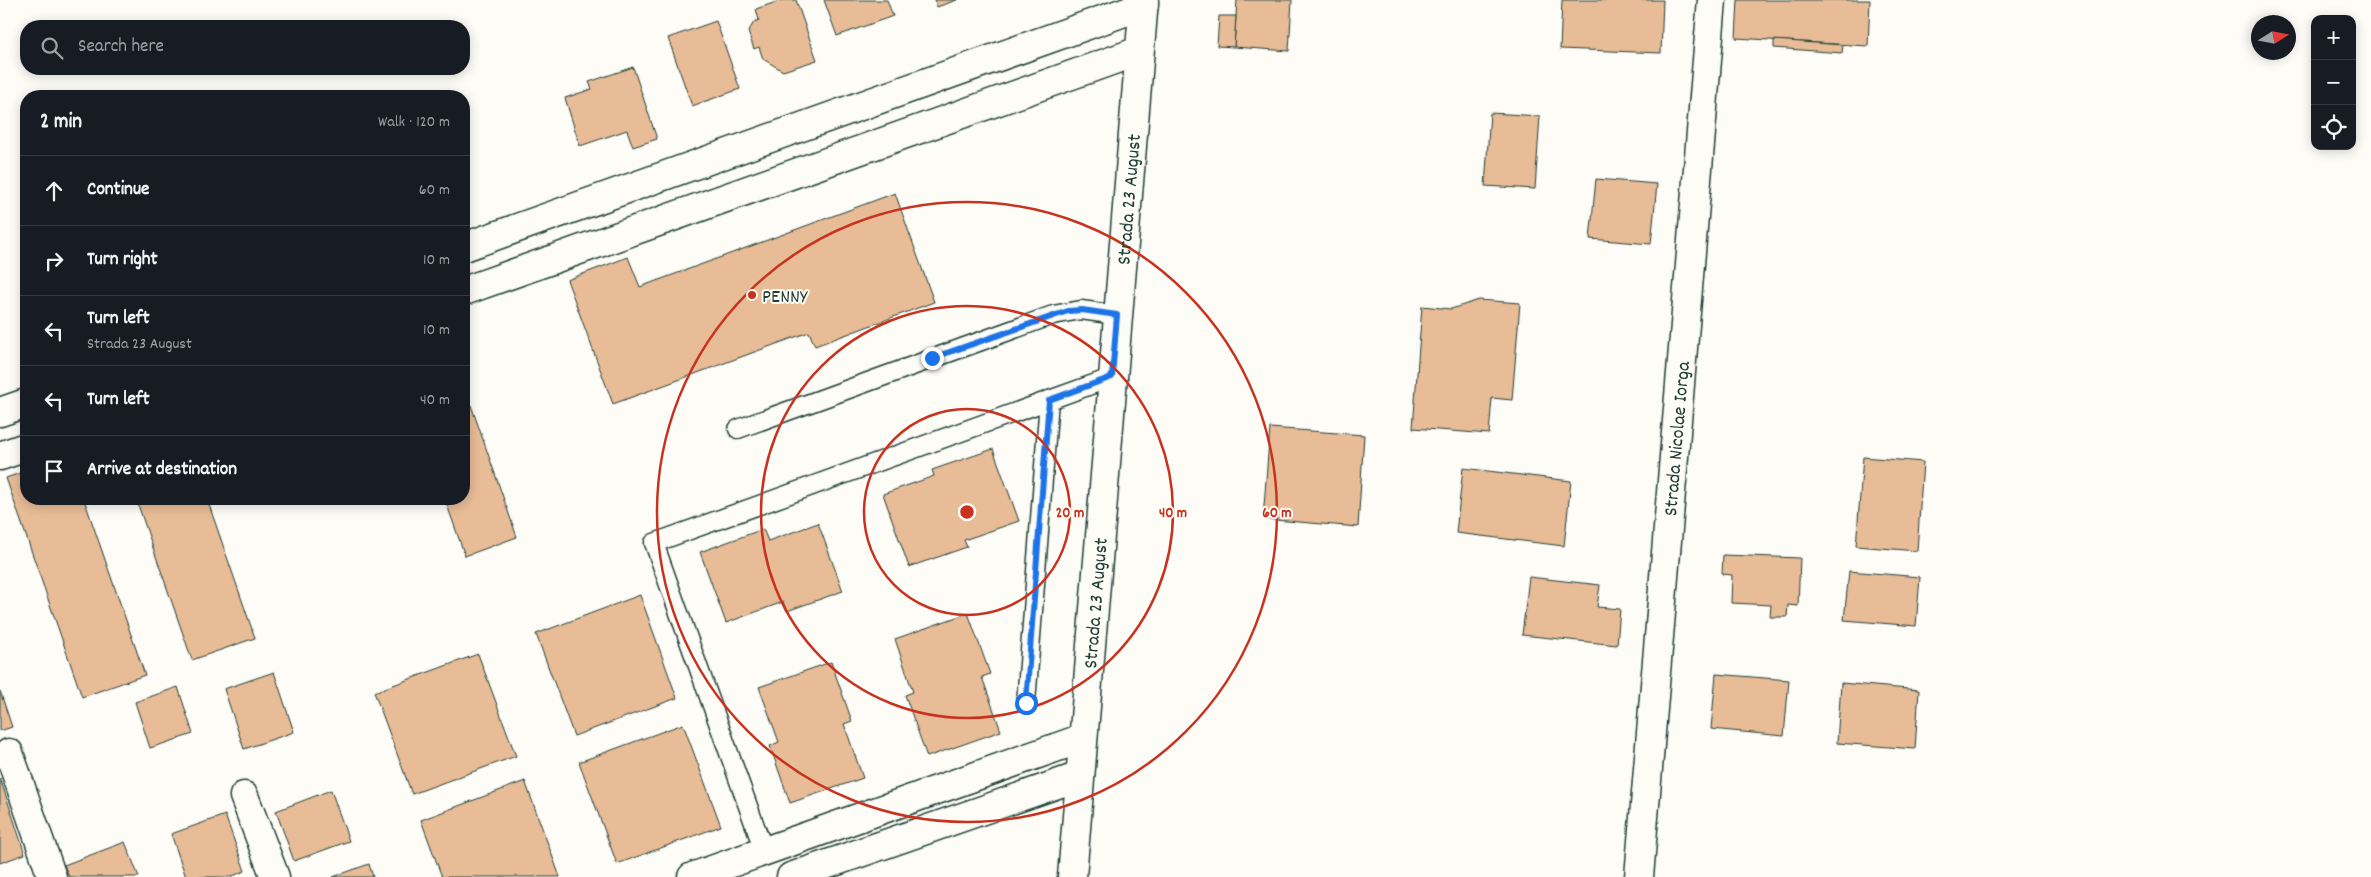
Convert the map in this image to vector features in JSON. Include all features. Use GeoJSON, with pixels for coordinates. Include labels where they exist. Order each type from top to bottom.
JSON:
{"type":"FeatureCollection","features":[{"type":"Feature","properties":{"kind":"street","name":"Strada Nicolae Iorga"},"geometry":{"type":"LineString","coordinates":[[1639,877],[1712,0]]}},
{"type":"Feature","properties":{"kind":"street","name":"Strada 23 August"},"geometry":{"type":"LineString","coordinates":[[1072,877],[1144,3]]}},
{"type":"Feature","properties":{"kind":"street"},"geometry":{"type":"LineString","coordinates":[[470,245],[1144,3]]}},
{"type":"Feature","properties":{"kind":"street"},"geometry":{"type":"LineString","coordinates":[[470,289],[1139,51]]}},
{"type":"Feature","properties":{"kind":"street"},"geometry":{"type":"LineString","coordinates":[[0,412],[20,405]]}},
{"type":"Feature","properties":{"kind":"street"},"geometry":{"type":"LineString","coordinates":[[0,456],[20,449]]}},
{"type":"Feature","properties":{"kind":"street"},"geometry":{"type":"LineString","coordinates":[[692,877],[1084,738]]}},
{"type":"Feature","properties":{"kind":"street"},"geometry":{"type":"LineString","coordinates":[[9,753],[52,877]]}},
{"type":"Feature","properties":{"kind":"street"},"geometry":{"type":"LineString","coordinates":[[791,877],[1080,776]]}},
{"type":"Feature","properties":{"kind":"street"},"geometry":{"type":"LineString","coordinates":[[244,796],[275,877]]}},
{"type":"Feature","properties":{"kind":"lane"},"geometry":{"type":"LineString","coordinates":[[738,429],[1053,315],[1082,310],[1117,315]]}},
{"type":"Feature","properties":{"kind":"lane"},"geometry":{"type":"LineString","coordinates":[[764,852],[654,543],[1112,377]]}},
{"type":"Feature","properties":{"kind":"lane"},"geometry":{"type":"LineString","coordinates":[[1026,703],[1049,400]]}},
{"type":"Feature","properties":{"kind":"building"},"geometry":{"type":"Polygon","coordinates":[[[782,0],[796,0],[817,60],[783,71],[763,59],[759,47],[754,49],[748,32],[754,22],[759,20],[756,9],[782,0]]]}},
{"type":"Feature","properties":{"kind":"building"},"geometry":{"type":"Polygon","coordinates":[[[824,0],[887,0],[893,16],[837,36],[824,0]]]}},
{"type":"Feature","properties":{"kind":"building"},"geometry":{"type":"Polygon","coordinates":[[[935,0],[957,0],[937,7],[935,0]]]}},
{"type":"Feature","properties":{"kind":"building"},"geometry":{"type":"Polygon","coordinates":[[[1237,0],[1292,0],[1289,51],[1234,47],[1237,0]]]}},
{"type":"Feature","properties":{"kind":"building"},"geometry":{"type":"Polygon","coordinates":[[[1562,0],[1663,0],[1661,53],[1560,49],[1562,0]]]}},
{"type":"Feature","properties":{"kind":"building"},"geometry":{"type":"Polygon","coordinates":[[[1738,0],[1870,0],[1868,46],[1736,38],[1738,0]]]}},
{"type":"Feature","properties":{"kind":"building"},"geometry":{"type":"Polygon","coordinates":[[[1219,16],[1236,16],[1234,47],[1217,46],[1219,16]]]}},
{"type":"Feature","properties":{"kind":"building"},"geometry":{"type":"Polygon","coordinates":[[[716,21],[740,89],[692,106],[668,38],[716,21]]]}},
{"type":"Feature","properties":{"kind":"building"},"geometry":{"type":"Polygon","coordinates":[[[1774,40],[1843,45],[1842,53],[1774,48],[1774,40]]]}},
{"type":"Feature","properties":{"kind":"building"},"geometry":{"type":"Polygon","coordinates":[[[633,67],[657,139],[633,147],[627,130],[580,146],[565,98],[592,89],[589,82],[633,67]]]}},
{"type":"Feature","properties":{"kind":"building"},"geometry":{"type":"Polygon","coordinates":[[[1490,113],[1540,116],[1535,189],[1485,186],[1490,113]]]}},
{"type":"Feature","properties":{"kind":"building"},"geometry":{"type":"Polygon","coordinates":[[[1596,179],[1657,184],[1651,244],[1590,239],[1596,179]]]}},
{"type":"Feature","properties":{"kind":"building","name":"PENNY"},"geometry":{"type":"Polygon","coordinates":[[[895,193],[934,302],[815,346],[809,332],[613,404],[567,280],[628,257],[640,287],[895,193]]]}},
{"type":"Feature","properties":{"kind":"building"},"geometry":{"type":"Polygon","coordinates":[[[1479,300],[1520,303],[1512,400],[1492,398],[1489,434],[1413,428],[1422,306],[1451,309],[1479,300]]]}},
{"type":"Feature","properties":{"kind":"building"},"geometry":{"type":"Polygon","coordinates":[[[470,402],[517,537],[465,556],[447,505],[470,505],[470,402]]]}},
{"type":"Feature","properties":{"kind":"building"},"geometry":{"type":"Polygon","coordinates":[[[1270,428],[1364,435],[1358,527],[1263,519],[1270,428]]]}},
{"type":"Feature","properties":{"kind":"building"},"geometry":{"type":"Polygon","coordinates":[[[993,449],[1019,521],[964,540],[967,547],[909,567],[883,494],[934,476],[932,470],[993,449]]]}},
{"type":"Feature","properties":{"kind":"building"},"geometry":{"type":"Polygon","coordinates":[[[1863,457],[1923,462],[1917,551],[1856,546],[1863,457]]]}},
{"type":"Feature","properties":{"kind":"building"},"geometry":{"type":"Polygon","coordinates":[[[1463,468],[1571,481],[1564,546],[1456,533],[1463,468]]]}},
{"type":"Feature","properties":{"kind":"building"},"geometry":{"type":"Polygon","coordinates":[[[20,473],[20,505],[86,505],[145,675],[82,697],[6,478],[20,473]]]}},
{"type":"Feature","properties":{"kind":"building"},"geometry":{"type":"Polygon","coordinates":[[[138,505],[209,505],[255,638],[192,660],[138,505]]]}},
{"type":"Feature","properties":{"kind":"building"},"geometry":{"type":"Polygon","coordinates":[[[818,523],[843,591],[787,611],[783,602],[726,623],[700,552],[763,529],[768,541],[818,523]]]}},
{"type":"Feature","properties":{"kind":"building"},"geometry":{"type":"Polygon","coordinates":[[[1723,555],[1800,558],[1798,606],[1788,605],[1787,617],[1770,617],[1771,605],[1731,603],[1732,575],[1722,574],[1723,555]]]}},
{"type":"Feature","properties":{"kind":"building"},"geometry":{"type":"Polygon","coordinates":[[[1849,571],[1920,577],[1916,626],[1844,620],[1849,571]]]}},
{"type":"Feature","properties":{"kind":"building"},"geometry":{"type":"Polygon","coordinates":[[[1529,577],[1600,585],[1597,607],[1620,609],[1617,645],[1522,635],[1529,577]]]}},
{"type":"Feature","properties":{"kind":"building"},"geometry":{"type":"Polygon","coordinates":[[[640,595],[677,698],[574,736],[536,634],[640,595]]]}},
{"type":"Feature","properties":{"kind":"building"},"geometry":{"type":"Polygon","coordinates":[[[968,613],[990,674],[982,677],[1001,731],[927,757],[905,695],[913,692],[895,639],[968,613]]]}},
{"type":"Feature","properties":{"kind":"building"},"geometry":{"type":"Polygon","coordinates":[[[478,654],[516,756],[412,794],[374,692],[478,654]]]}},
{"type":"Feature","properties":{"kind":"building"},"geometry":{"type":"Polygon","coordinates":[[[831,662],[852,721],[844,724],[863,778],[790,803],[770,746],[779,742],[759,687],[831,662]]]}},
{"type":"Feature","properties":{"kind":"building"},"geometry":{"type":"Polygon","coordinates":[[[274,672],[294,732],[244,749],[224,689],[274,672]]]}},
{"type":"Feature","properties":{"kind":"building"},"geometry":{"type":"Polygon","coordinates":[[[1716,674],[1789,680],[1784,736],[1711,729],[1716,674]]]}},
{"type":"Feature","properties":{"kind":"building"},"geometry":{"type":"Polygon","coordinates":[[[1841,683],[1919,690],[1915,749],[1837,743],[1841,683]]]}},
{"type":"Feature","properties":{"kind":"building"},"geometry":{"type":"Polygon","coordinates":[[[178,687],[193,734],[150,748],[135,702],[178,687]]]}},
{"type":"Feature","properties":{"kind":"building"},"geometry":{"type":"Polygon","coordinates":[[[0,691],[12,727],[0,731],[0,691]]]}},
{"type":"Feature","properties":{"kind":"building"},"geometry":{"type":"Polygon","coordinates":[[[683,724],[721,826],[617,864],[579,762],[683,724]]]}},
{"type":"Feature","properties":{"kind":"building"},"geometry":{"type":"Polygon","coordinates":[[[0,778],[25,854],[0,863],[0,778]]]}},
{"type":"Feature","properties":{"kind":"building"},"geometry":{"type":"Polygon","coordinates":[[[525,781],[560,877],[442,877],[421,820],[525,781]]]}},
{"type":"Feature","properties":{"kind":"building"},"geometry":{"type":"Polygon","coordinates":[[[331,790],[349,841],[294,861],[276,811],[331,790]]]}},
{"type":"Feature","properties":{"kind":"building"},"geometry":{"type":"Polygon","coordinates":[[[225,815],[245,871],[230,877],[186,877],[171,834],[225,815]]]}},
{"type":"Feature","properties":{"kind":"building"},"geometry":{"type":"Polygon","coordinates":[[[125,842],[139,877],[69,877],[64,865],[125,842]]]}},
{"type":"Feature","properties":{"kind":"building"},"geometry":{"type":"Polygon","coordinates":[[[369,864],[373,877],[333,877],[369,864]]]}},
{"type":"Feature","properties":{"kind":"place","name":"PENNY"},"geometry":{"type":"Point","coordinates":[752,295]}},
{"type":"Feature","properties":{"kind":"route"},"geometry":{"type":"LineString","coordinates":[[932,358],[1068,311],[1082,310],[1117,315],[1112,377],[1049,400],[1026,703]]}}]}
